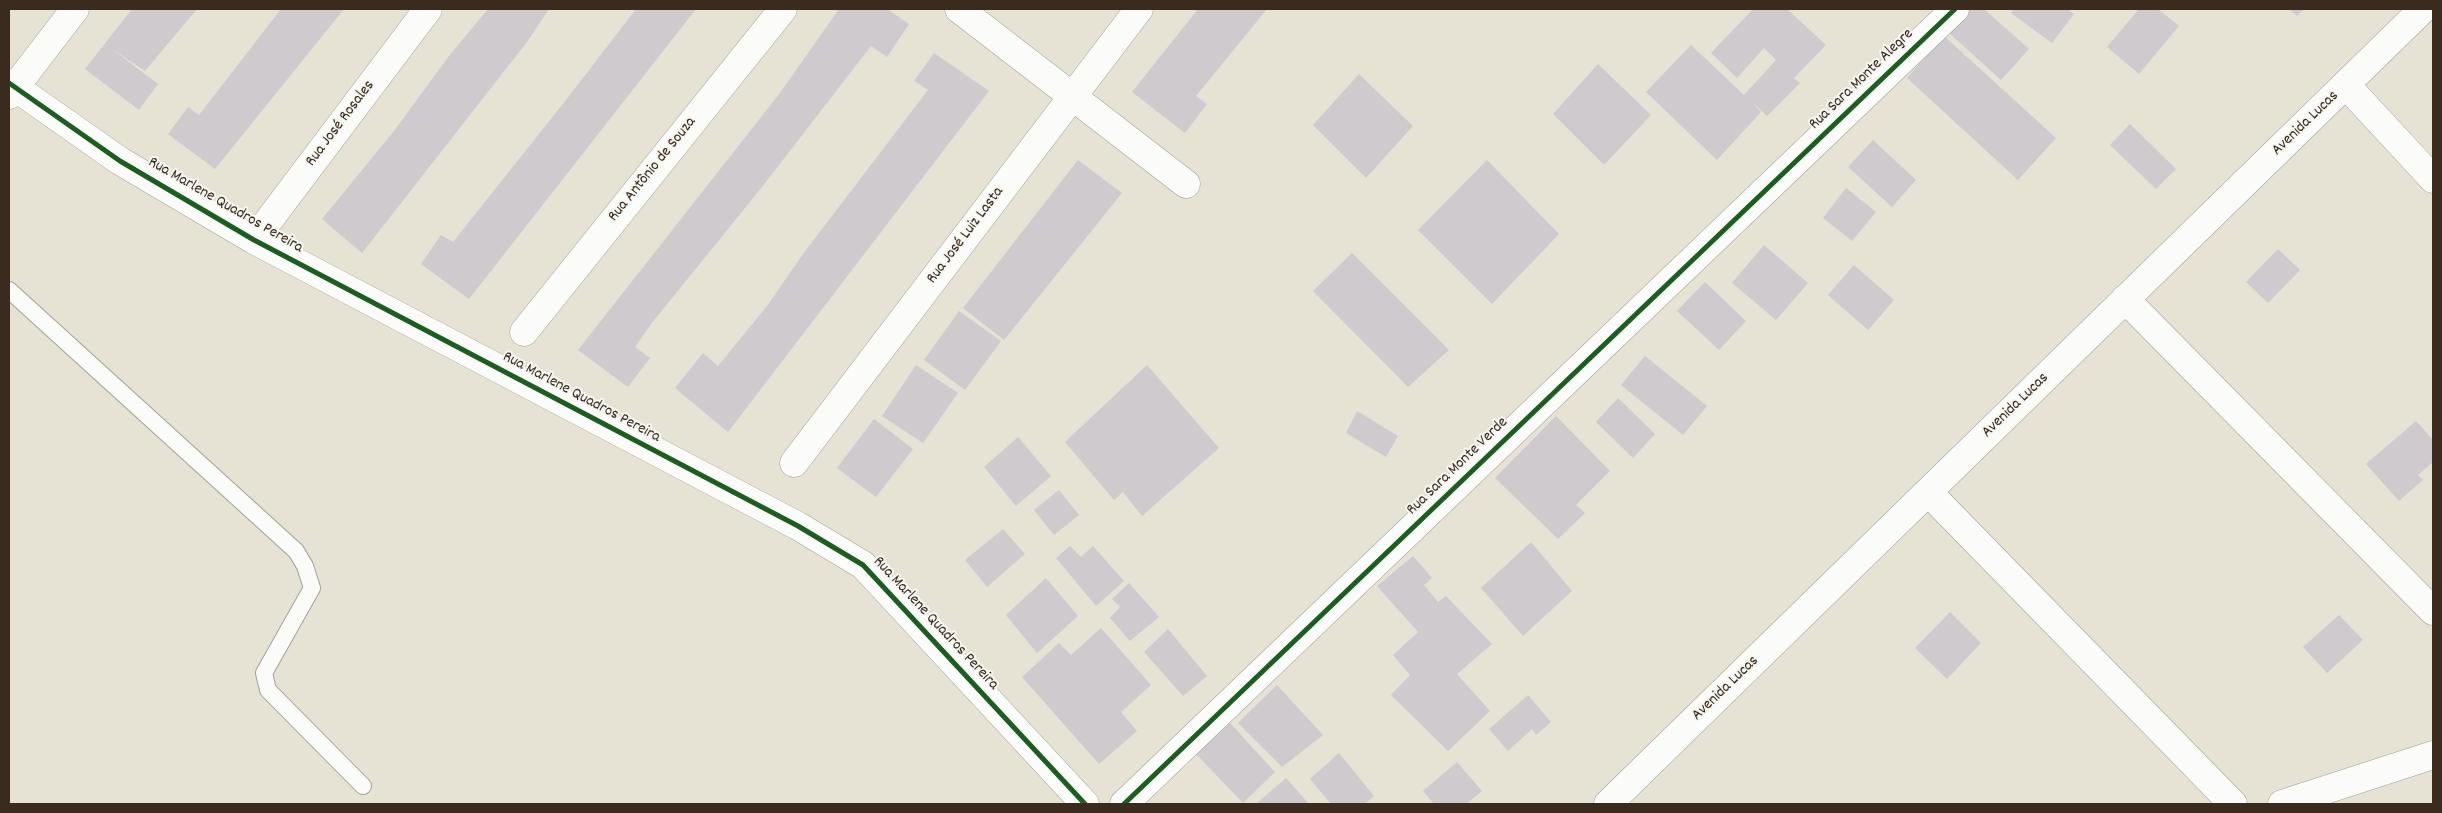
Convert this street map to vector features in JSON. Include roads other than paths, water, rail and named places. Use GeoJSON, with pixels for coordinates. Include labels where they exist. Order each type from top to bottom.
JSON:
{"type":"FeatureCollection","features":[{"type":"Feature","properties":{"kind":"street"},"geometry":{"type":"LineString","coordinates":[[11,89],[75,9]]}},
{"type":"Feature","properties":{"kind":"street","name":"Rua José Rosales"},"geometry":{"type":"LineString","coordinates":[[254,240],[428,9]]}},
{"type":"Feature","properties":{"kind":"street","name":"Rua Antônio de Souza"},"geometry":{"type":"LineString","coordinates":[[524,332],[783,9]]}},
{"type":"Feature","properties":{"kind":"street"},"geometry":{"type":"LineString","coordinates":[[959,9],[1186,184]]}},
{"type":"Feature","properties":{"kind":"street","name":"Rua José Luiz Lasta"},"geometry":{"type":"LineString","coordinates":[[794,463],[1139,9]]}},
{"type":"Feature","properties":{"kind":"street","name":"Rua Sara Monte Alegre"},"geometry":{"type":"LineString","coordinates":[[1809,148],[1955,9]]}},
{"type":"Feature","properties":{"kind":"street","name":"Avenida Lucas"},"geometry":{"type":"LineString","coordinates":[[1608,804],[2424,9]]}},
{"type":"Feature","properties":{"kind":"street"},"geometry":{"type":"LineString","coordinates":[[2346,85],[2433,179]]}},
{"type":"Feature","properties":{"kind":"street","name":"Rua Marlene Quadros Pereira"},"geometry":{"type":"LineString","coordinates":[[11,89],[120,161],[254,240],[798,526],[863,565],[1085,804]]}},
{"type":"Feature","properties":{"kind":"street","name":"Rua Sara Monte Verde"},"geometry":{"type":"LineString","coordinates":[[1124,804],[1809,148]]}},
{"type":"Feature","properties":{"kind":"street"},"geometry":{"type":"LineString","coordinates":[[2126,299],[2433,611]]}},
{"type":"Feature","properties":{"kind":"street"},"geometry":{"type":"LineString","coordinates":[[1928,492],[2233,804]]}},
{"type":"Feature","properties":{"kind":"street"},"geometry":{"type":"LineString","coordinates":[[2282,804],[2433,755]]}},
{"type":"Feature","properties":{"kind":"lane"},"geometry":{"type":"LineString","coordinates":[[9,290],[296,551],[305,566],[312,588],[264,673],[268,690],[364,786]]}}]}
